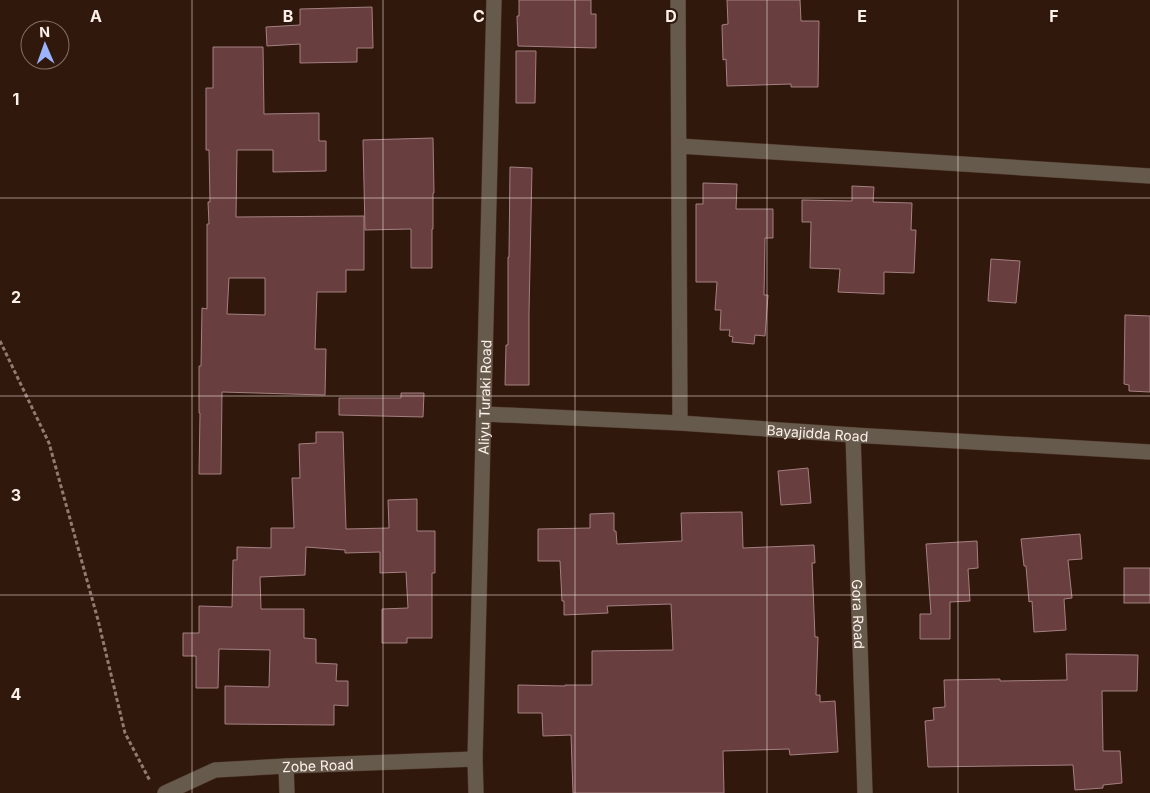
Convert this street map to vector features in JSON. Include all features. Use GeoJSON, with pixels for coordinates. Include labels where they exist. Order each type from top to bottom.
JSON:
{"type":"FeatureCollection","features":[{"type":"Feature","properties":{"kind":"street","name":"Aliyu Turaki Road"},"geometry":{"type":"LineString","coordinates":[[476,793],[475,759],[494,0]]}},
{"type":"Feature","properties":{"kind":"street"},"geometry":{"type":"LineString","coordinates":[[678,0],[680,423]]}},
{"type":"Feature","properties":{"kind":"street"},"geometry":{"type":"LineString","coordinates":[[679,146],[1150,176]]}},
{"type":"Feature","properties":{"kind":"street","name":"Bayajidda Road"},"geometry":{"type":"LineString","coordinates":[[484,414],[680,423],[1150,452]]}},
{"type":"Feature","properties":{"kind":"street","name":"Gora Road"},"geometry":{"type":"LineString","coordinates":[[853,435],[865,793]]}},
{"type":"Feature","properties":{"kind":"street","name":"Zobe Road"},"geometry":{"type":"LineString","coordinates":[[165,793],[215,770],[475,759]]}},
{"type":"Feature","properties":{"kind":"street"},"geometry":{"type":"LineString","coordinates":[[286,766],[286,793]]}},
{"type":"Feature","properties":{"kind":"path"},"geometry":{"type":"LineString","coordinates":[[0,341],[49,443],[98,620],[125,733],[152,784]]}},
{"type":"Feature","properties":{"kind":"building"},"geometry":{"type":"Polygon","coordinates":[[[519,0],[591,0],[591,14],[596,14],[596,48],[518,46],[517,16],[519,16],[519,0]]]}},
{"type":"Feature","properties":{"kind":"building"},"geometry":{"type":"Polygon","coordinates":[[[727,0],[800,0],[801,21],[819,21],[818,87],[791,87],[791,84],[727,86],[726,59],[723,60],[722,25],[728,24],[727,0]]]}},
{"type":"Feature","properties":{"kind":"building"},"geometry":{"type":"Polygon","coordinates":[[[372,7],[373,48],[357,48],[357,62],[300,63],[300,44],[267,46],[266,27],[300,25],[300,9],[372,7]]]}},
{"type":"Feature","properties":{"kind":"building"},"geometry":{"type":"Polygon","coordinates":[[[213,47],[263,47],[264,114],[319,113],[319,141],[326,141],[326,171],[273,172],[273,150],[237,150],[236,217],[364,216],[364,270],[346,270],[346,292],[317,292],[315,349],[326,349],[325,395],[222,392],[221,474],[199,474],[199,366],[201,366],[202,308],[207,309],[207,224],[209,224],[208,202],[210,202],[209,150],[206,150],[206,88],[213,88],[213,47]],[[229,278],[227,314],[265,315],[265,278],[229,278]]]}},
{"type":"Feature","properties":{"kind":"building"},"geometry":{"type":"Polygon","coordinates":[[[516,51],[536,51],[535,103],[516,103],[516,51]]]}},
{"type":"Feature","properties":{"kind":"building"},"geometry":{"type":"Polygon","coordinates":[[[433,138],[432,268],[411,268],[411,229],[365,230],[363,140],[433,138]]]}},
{"type":"Feature","properties":{"kind":"building"},"geometry":{"type":"Polygon","coordinates":[[[510,167],[532,168],[529,385],[505,385],[506,345],[508,345],[510,167]]]}},
{"type":"Feature","properties":{"kind":"building"},"geometry":{"type":"Polygon","coordinates":[[[703,183],[737,184],[736,209],[773,209],[773,238],[765,238],[764,295],[768,295],[765,336],[755,335],[754,344],[732,342],[733,337],[729,336],[730,330],[720,330],[721,310],[715,310],[717,282],[696,282],[696,204],[703,204],[703,183]]]}},
{"type":"Feature","properties":{"kind":"building"},"geometry":{"type":"Polygon","coordinates":[[[852,186],[874,187],[873,202],[912,203],[911,230],[916,230],[914,273],[884,272],[884,294],[838,292],[840,269],[810,268],[811,222],[802,222],[802,200],[852,201],[852,186]]]}},
{"type":"Feature","properties":{"kind":"building"},"geometry":{"type":"Polygon","coordinates":[[[991,259],[1020,261],[1016,303],[988,301],[991,259]]]}},
{"type":"Feature","properties":{"kind":"building"},"geometry":{"type":"Polygon","coordinates":[[[1125,315],[1150,316],[1150,392],[1129,391],[1129,385],[1124,384],[1125,315]]]}},
{"type":"Feature","properties":{"kind":"building"},"geometry":{"type":"Polygon","coordinates":[[[401,393],[424,393],[423,417],[339,415],[339,398],[401,398],[401,393]]]}},
{"type":"Feature","properties":{"kind":"building"},"geometry":{"type":"Polygon","coordinates":[[[316,432],[343,432],[346,529],[389,528],[388,500],[417,499],[417,531],[435,531],[435,573],[432,573],[432,638],[407,638],[407,643],[382,643],[382,609],[408,608],[406,572],[380,573],[380,552],[345,553],[345,550],[306,547],[305,575],[260,577],[261,609],[304,609],[304,638],[316,639],[316,663],[337,664],[336,681],[348,681],[348,706],[334,705],[334,725],[225,724],[225,686],[269,687],[270,650],[219,649],[218,688],[196,688],[196,656],[183,656],[183,633],[199,633],[199,606],[232,607],[233,560],[237,560],[237,547],[271,548],[271,528],[294,528],[292,478],[300,478],[299,444],[316,443],[316,432]]]}},
{"type":"Feature","properties":{"kind":"building"},"geometry":{"type":"Polygon","coordinates":[[[808,468],[811,503],[781,505],[778,471],[808,468]]]}},
{"type":"Feature","properties":{"kind":"building"},"geometry":{"type":"Polygon","coordinates":[[[742,512],[743,548],[814,545],[815,563],[812,563],[815,637],[818,637],[816,695],[820,695],[820,702],[835,701],[838,752],[790,755],[789,749],[723,751],[724,793],[573,793],[571,735],[543,736],[542,713],[518,713],[518,685],[592,685],[592,651],[673,650],[671,604],[607,606],[608,613],[564,615],[560,561],[538,561],[538,529],[590,528],[590,514],[614,513],[614,531],[616,531],[617,544],[682,541],[681,513],[742,512]]]}},
{"type":"Feature","properties":{"kind":"building"},"geometry":{"type":"Polygon","coordinates":[[[1080,534],[1082,559],[1068,560],[1072,598],[1064,599],[1066,630],[1034,632],[1032,601],[1029,602],[1026,566],[1024,566],[1021,539],[1080,534]]]}},
{"type":"Feature","properties":{"kind":"building"},"geometry":{"type":"Polygon","coordinates":[[[977,541],[978,568],[968,569],[970,601],[950,602],[950,639],[920,639],[920,614],[931,614],[926,544],[977,541]]]}},
{"type":"Feature","properties":{"kind":"building"},"geometry":{"type":"Polygon","coordinates":[[[1124,568],[1150,568],[1150,603],[1124,603],[1124,568]]]}},
{"type":"Feature","properties":{"kind":"building"},"geometry":{"type":"Polygon","coordinates":[[[1066,654],[1138,655],[1137,691],[1102,691],[1103,751],[1120,751],[1122,783],[1103,785],[1103,788],[1075,790],[1073,765],[928,767],[925,721],[934,720],[933,708],[945,707],[944,680],[1067,680],[1066,654]]]}}]}
